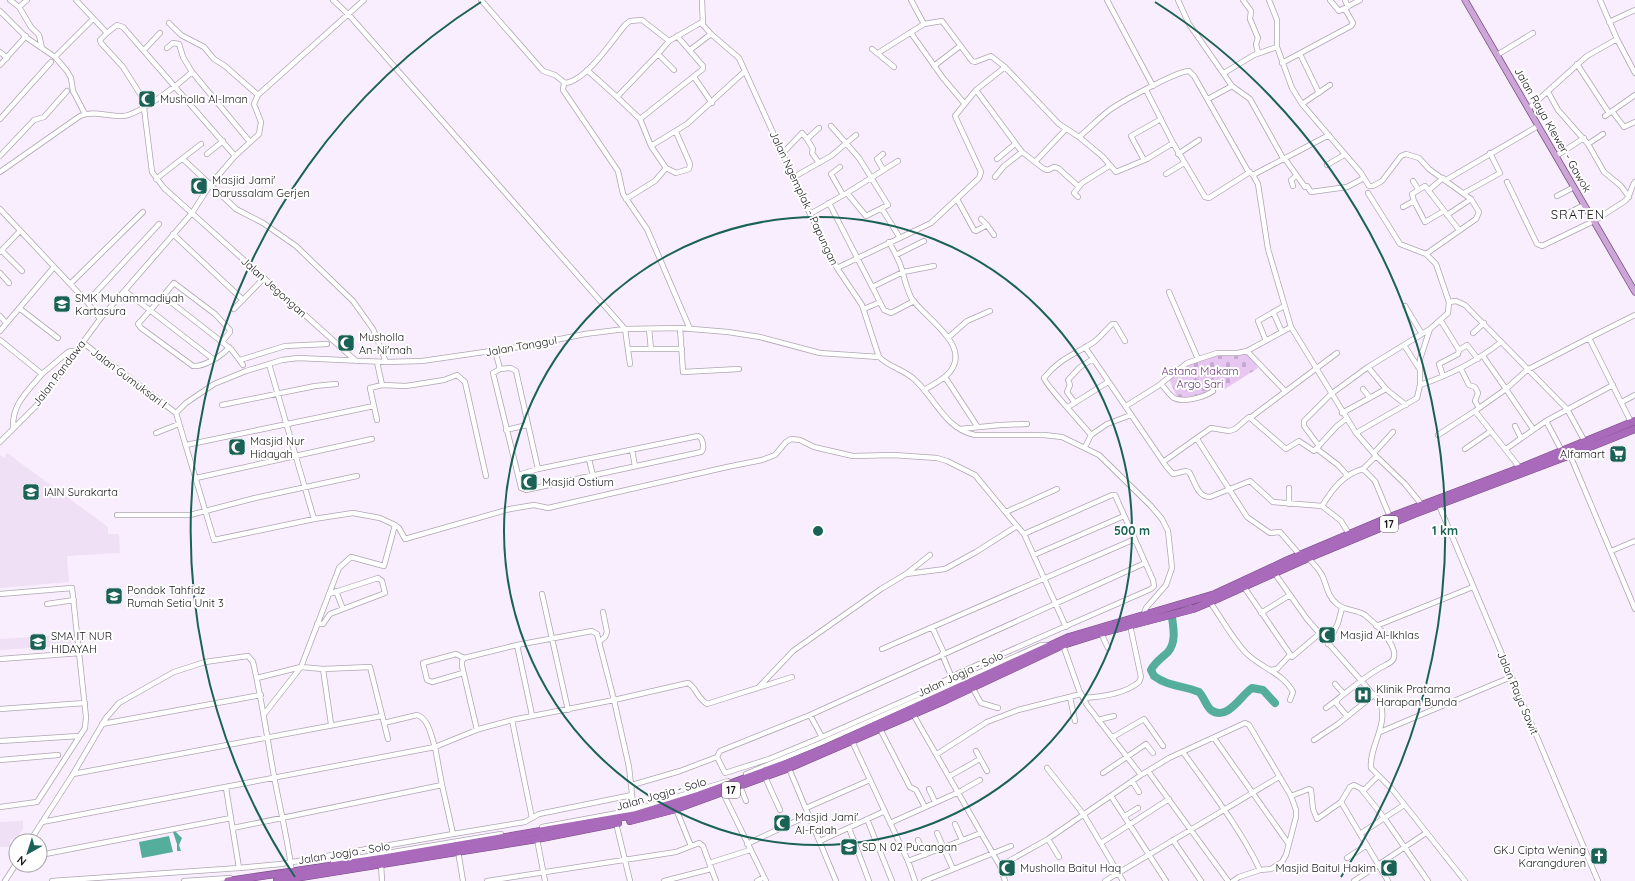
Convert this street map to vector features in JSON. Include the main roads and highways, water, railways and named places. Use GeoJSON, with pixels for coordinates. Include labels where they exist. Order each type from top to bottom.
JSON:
{"type":"FeatureCollection","features":[{"type":"Feature","properties":{"kind":"highway","name":"17"},"geometry":{"type":"LineString","coordinates":[[1144,618],[1215,594],[1308,558],[1437,502],[1520,468],[1566,454],[1585,442],[1634,424]]}},
{"type":"Feature","properties":{"kind":"highway","name":"17"},"geometry":{"type":"LineString","coordinates":[[1144,618],[1210,602],[1244,587],[1300,555],[1349,534],[1422,505],[1437,502],[1566,454],[1634,424]]}},
{"type":"Feature","properties":{"kind":"highway","name":"Jalan Jogja - Solo"},"geometry":{"type":"LineString","coordinates":[[851,739],[880,729],[912,714],[957,688],[972,687],[1063,645],[1130,625],[1144,618]]}},
{"type":"Feature","properties":{"kind":"highway","name":"Jalan Jogja - Solo"},"geometry":{"type":"LineString","coordinates":[[228,881],[295,876],[381,864],[458,851],[535,834],[634,815],[676,809],[765,777],[851,739],[957,688],[1069,637],[1144,618]]}},
{"type":"Feature","properties":{"kind":"highway","name":"Jalan Jogja - Solo"},"geometry":{"type":"LineString","coordinates":[[277,881],[295,876],[308,868],[616,823],[634,815],[730,782],[788,766]]}},
{"type":"Feature","properties":{"kind":"main road","name":"Jalan Raya Klewer - Gawok"},"geometry":{"type":"LineString","coordinates":[[1465,0],[1635,292]]}},
{"type":"Feature","properties":{"kind":"waterway"},"geometry":{"type":"LineString","coordinates":[[1171,609],[1174,631],[1173,642],[1168,652],[1151,670],[1154,676],[1170,684],[1199,692],[1209,708],[1217,713],[1223,713],[1228,710],[1252,688],[1263,690],[1275,703]]}},
{"type":"Feature","properties":{"kind":"place","name":"Musholla Al-Iman"},"geometry":{"type":"Point","coordinates":[147,99]}},
{"type":"Feature","properties":{"kind":"place","name":"Masjid Jami' Darussalam Gerjen"},"geometry":{"type":"Point","coordinates":[199,186]}},
{"type":"Feature","properties":{"kind":"place","name":"SMK Muhammadiyah Kartasura"},"geometry":{"type":"Point","coordinates":[62,304]}},
{"type":"Feature","properties":{"kind":"place","name":"Musholla An-Ni'mah"},"geometry":{"type":"Point","coordinates":[346,343]}},
{"type":"Feature","properties":{"kind":"place","name":"Masjid Nur Hidayah"},"geometry":{"type":"Point","coordinates":[237,447]}},
{"type":"Feature","properties":{"kind":"place","name":"Alfamart"},"geometry":{"type":"Point","coordinates":[1618,454]}},
{"type":"Feature","properties":{"kind":"place","name":"Masjid Ostium"},"geometry":{"type":"Point","coordinates":[529,482]}},
{"type":"Feature","properties":{"kind":"place","name":"IAIN Surakarta"},"geometry":{"type":"Point","coordinates":[31,492]}},
{"type":"Feature","properties":{"kind":"place","name":"Pondok Tahfidz Rumah Setia Unit 3"},"geometry":{"type":"Point","coordinates":[114,596]}},
{"type":"Feature","properties":{"kind":"place","name":"Masjid Al-Ikhlas"},"geometry":{"type":"Point","coordinates":[1327,635]}},
{"type":"Feature","properties":{"kind":"place","name":"SMA IT NUR HIDAYAH"},"geometry":{"type":"Point","coordinates":[38,642]}},
{"type":"Feature","properties":{"kind":"place","name":"Klinik Pratama Harapan Bunda"},"geometry":{"type":"Point","coordinates":[1363,695]}},
{"type":"Feature","properties":{"kind":"place","name":"Masjid Jami' Al-Falah"},"geometry":{"type":"Point","coordinates":[782,823]}},
{"type":"Feature","properties":{"kind":"place","name":"SD N 02 Pucangan"},"geometry":{"type":"Point","coordinates":[849,847]}},
{"type":"Feature","properties":{"kind":"place","name":"GKJ Cipta Wening Karangduren"},"geometry":{"type":"Point","coordinates":[1599,856]}},
{"type":"Feature","properties":{"kind":"place","name":"Musholla Baitul Haq"},"geometry":{"type":"Point","coordinates":[1007,868]}},
{"type":"Feature","properties":{"kind":"place","name":"Masjid Baitul Hakim"},"geometry":{"type":"Point","coordinates":[1389,868]}},
{"type":"Feature","properties":{"kind":"district","name":"SRATEN"},"geometry":{"type":"Point","coordinates":[1578,214]}},
{"type":"Feature","properties":{"kind":"park label","name":"Astana Makam Argo Sari"},"geometry":{"type":"Point","coordinates":[1200,377]}}]}
